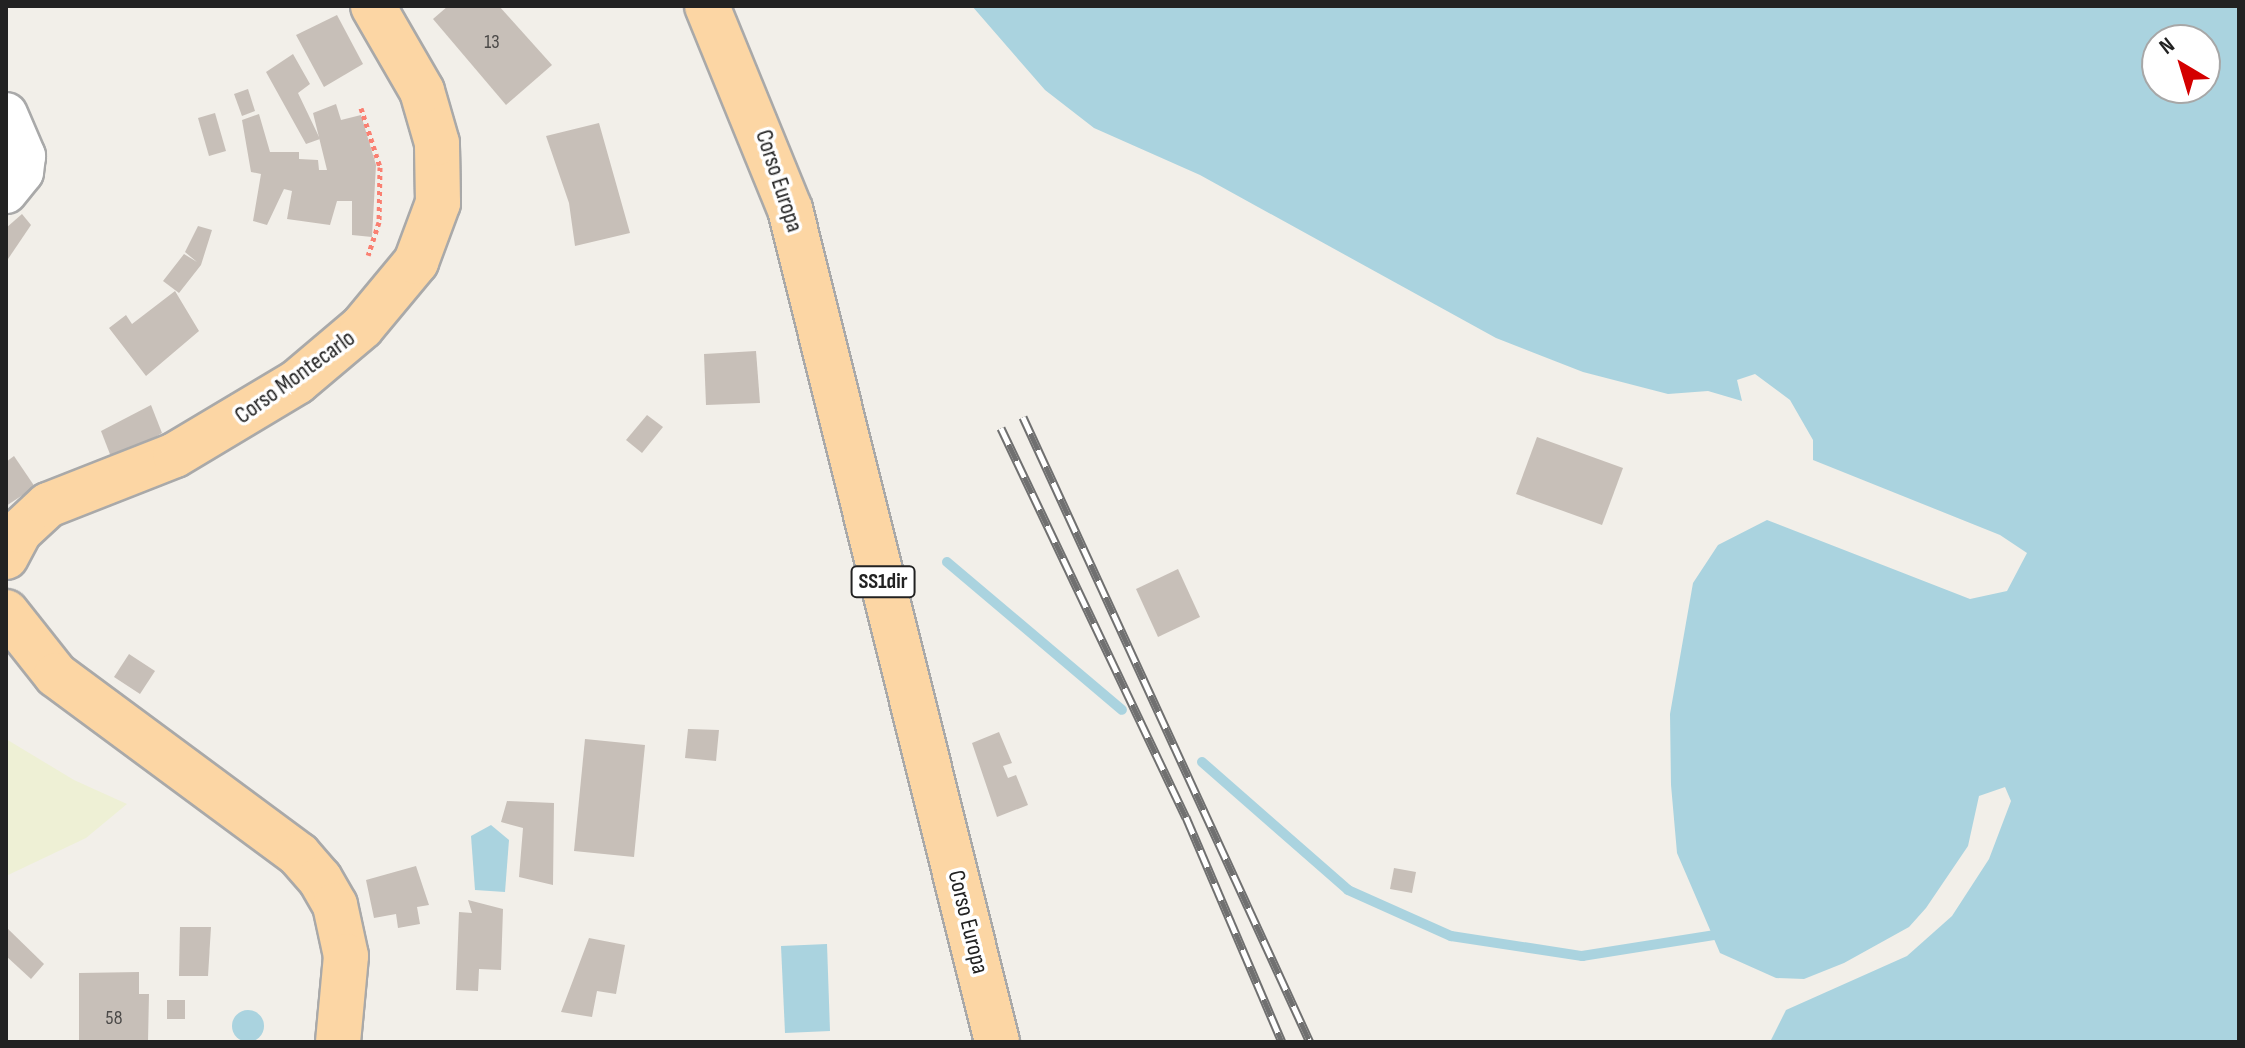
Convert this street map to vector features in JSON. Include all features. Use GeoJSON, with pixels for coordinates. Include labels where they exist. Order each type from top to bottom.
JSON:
{"type":"FeatureCollection","features":[{"type":"Feature","properties":{"kind":"main road","name":"Corso Montecarlo"},"geometry":{"type":"LineString","coordinates":[[6,557],[48,505],[203,441],[297,382],[362,327],[416,262],[438,203],[437,143],[422,91],[373,6]]}},
{"type":"Feature","properties":{"kind":"main road","name":"Corso Europa"},"geometry":{"type":"LineString","coordinates":[[707,6],[772,153],[830,363],[997,1042]]}},
{"type":"Feature","properties":{"kind":"main road"},"geometry":{"type":"LineString","coordinates":[[6,612],[56,675],[299,855],[320,879],[335,905],[346,956],[338,1042]]}},
{"type":"Feature","properties":{"kind":"lane"},"geometry":{"type":"LineString","coordinates":[[6,114],[24,156],[6,192]]}},
{"type":"Feature","properties":{"kind":"path"},"geometry":{"type":"LineString","coordinates":[[361,108],[380,167],[372,245]]}},
{"type":"Feature","properties":{"kind":"green space"},"geometry":{"type":"Polygon","coordinates":[[[6,739],[74,780],[127,804],[86,838],[6,876],[6,739]]]}},
{"type":"Feature","properties":{"kind":"water"},"geometry":{"type":"Polygon","coordinates":[[[972,6],[2239,6],[2239,1042],[1770,1042],[1786,1010],[1907,956],[1952,916],[1989,859],[2011,801],[2005,787],[1979,796],[1968,846],[1926,908],[1909,927],[1844,963],[1804,979],[1776,978],[1720,953],[1677,853],[1671,785],[1670,714],[1693,583],[1718,545],[1767,520],[1970,599],[2007,591],[2027,553],[2000,535],[1813,460],[1813,440],[1790,400],[1755,374],[1737,380],[1742,401],[1708,391],[1668,394],[1583,372],[1496,338],[1200,175],[1094,128],[1045,90],[972,6]]]}},
{"type":"Feature","properties":{"kind":"water"},"geometry":{"type":"Polygon","coordinates":[[[491,825],[509,840],[505,892],[475,890],[471,836],[491,825]]]}},
{"type":"Feature","properties":{"kind":"water"},"geometry":{"type":"Polygon","coordinates":[[[827,944],[830,1031],[785,1033],[781,946],[827,944]]]}},
{"type":"Feature","properties":{"kind":"water"},"geometry":{"type":"Polygon","coordinates":[[[248,1010],[259,1015],[264,1026],[259,1037],[248,1042],[237,1037],[232,1026],[237,1015],[248,1010]]]}},
{"type":"Feature","properties":{"kind":"building"},"geometry":{"type":"Polygon","coordinates":[[[448,6],[499,6],[552,65],[506,105],[433,19],[448,6]]]}},
{"type":"Feature","properties":{"kind":"building"},"geometry":{"type":"Polygon","coordinates":[[[337,15],[363,64],[324,87],[296,35],[337,15]]]}},
{"type":"Feature","properties":{"kind":"building"},"geometry":{"type":"Polygon","coordinates":[[[293,54],[310,84],[298,93],[320,139],[306,144],[266,72],[293,54]]]}},
{"type":"Feature","properties":{"kind":"building"},"geometry":{"type":"Polygon","coordinates":[[[248,89],[255,111],[242,116],[234,94],[248,89]]]}},
{"type":"Feature","properties":{"kind":"building"},"geometry":{"type":"Polygon","coordinates":[[[336,104],[341,120],[361,115],[376,165],[372,237],[352,235],[352,201],[337,201],[330,225],[287,219],[292,191],[284,189],[267,225],[253,221],[261,174],[251,172],[242,120],[259,114],[270,152],[299,152],[299,159],[318,160],[319,170],[327,170],[313,113],[336,104]]]}},
{"type":"Feature","properties":{"kind":"building"},"geometry":{"type":"Polygon","coordinates":[[[215,113],[226,151],[209,156],[198,118],[215,113]]]}},
{"type":"Feature","properties":{"kind":"building"},"geometry":{"type":"Polygon","coordinates":[[[599,123],[630,233],[575,246],[569,203],[546,136],[599,123]]]}},
{"type":"Feature","properties":{"kind":"building"},"geometry":{"type":"Polygon","coordinates":[[[22,214],[31,225],[6,262],[6,228],[22,214]]]}},
{"type":"Feature","properties":{"kind":"building"},"geometry":{"type":"Polygon","coordinates":[[[198,226],[212,230],[201,265],[179,293],[163,281],[184,254],[197,262],[185,252],[198,226]]]}},
{"type":"Feature","properties":{"kind":"building"},"geometry":{"type":"Polygon","coordinates":[[[175,291],[199,331],[146,376],[109,328],[126,315],[132,324],[175,291]]]}},
{"type":"Feature","properties":{"kind":"building"},"geometry":{"type":"Polygon","coordinates":[[[756,351],[760,403],[706,405],[704,354],[756,351]]]}},
{"type":"Feature","properties":{"kind":"building"},"geometry":{"type":"Polygon","coordinates":[[[151,405],[162,433],[113,462],[101,431],[151,405]]]}},
{"type":"Feature","properties":{"kind":"building"},"geometry":{"type":"Polygon","coordinates":[[[647,415],[663,427],[642,453],[626,440],[647,415]]]}},
{"type":"Feature","properties":{"kind":"building"},"geometry":{"type":"Polygon","coordinates":[[[1537,437],[1623,468],[1602,525],[1516,494],[1537,437]]]}},
{"type":"Feature","properties":{"kind":"building"},"geometry":{"type":"Polygon","coordinates":[[[14,456],[35,487],[6,506],[6,462],[14,456]]]}},
{"type":"Feature","properties":{"kind":"building"},"geometry":{"type":"Polygon","coordinates":[[[1178,569],[1200,617],[1158,637],[1136,589],[1178,569]]]}},
{"type":"Feature","properties":{"kind":"building"},"geometry":{"type":"Polygon","coordinates":[[[129,654],[155,671],[140,694],[114,677],[129,654]]]}},
{"type":"Feature","properties":{"kind":"building"},"geometry":{"type":"Polygon","coordinates":[[[688,729],[719,730],[716,761],[685,758],[688,729]]]}},
{"type":"Feature","properties":{"kind":"building"},"geometry":{"type":"Polygon","coordinates":[[[999,732],[1012,763],[1003,766],[1008,778],[1016,775],[1028,805],[997,817],[972,743],[999,732]]]}},
{"type":"Feature","properties":{"kind":"building"},"geometry":{"type":"Polygon","coordinates":[[[585,739],[645,745],[634,857],[574,851],[585,739]]]}},
{"type":"Feature","properties":{"kind":"building"},"geometry":{"type":"Polygon","coordinates":[[[507,801],[554,803],[553,885],[519,877],[523,828],[501,822],[507,801]]]}},
{"type":"Feature","properties":{"kind":"building"},"geometry":{"type":"Polygon","coordinates":[[[416,866],[429,905],[417,907],[420,924],[398,928],[396,914],[374,918],[366,880],[416,866]]]}},
{"type":"Feature","properties":{"kind":"building"},"geometry":{"type":"Polygon","coordinates":[[[1394,868],[1416,872],[1412,893],[1390,889],[1394,868]]]}},
{"type":"Feature","properties":{"kind":"building"},"geometry":{"type":"Polygon","coordinates":[[[468,900],[503,909],[501,970],[479,969],[478,991],[456,990],[459,912],[472,913],[468,900]]]}},
{"type":"Feature","properties":{"kind":"building"},"geometry":{"type":"Polygon","coordinates":[[[6,927],[44,964],[31,979],[6,956],[6,927]]]}},
{"type":"Feature","properties":{"kind":"building"},"geometry":{"type":"Polygon","coordinates":[[[180,927],[211,927],[208,976],[179,976],[180,927]]]}},
{"type":"Feature","properties":{"kind":"building"},"geometry":{"type":"Polygon","coordinates":[[[589,938],[625,945],[616,994],[597,991],[592,1017],[561,1012],[589,938]]]}},
{"type":"Feature","properties":{"kind":"building"},"geometry":{"type":"Polygon","coordinates":[[[139,972],[139,994],[149,994],[148,1042],[79,1042],[79,973],[139,972]]]}},
{"type":"Feature","properties":{"kind":"building"},"geometry":{"type":"Polygon","coordinates":[[[167,1000],[185,1000],[185,1019],[167,1019],[167,1000]]]}},
{"type":"Feature","properties":{"kind":"waterway"},"geometry":{"type":"LineString","coordinates":[[947,562],[1122,710]]}},
{"type":"Feature","properties":{"kind":"waterway"},"geometry":{"type":"LineString","coordinates":[[1202,762],[1348,890],[1451,936],[1582,956],[1715,935]]}},
{"type":"Feature","properties":{"kind":"railway"},"geometry":{"type":"LineString","coordinates":[[1023,417],[1310,1042]]}},
{"type":"Feature","properties":{"kind":"railway"},"geometry":{"type":"LineString","coordinates":[[1001,428],[1186,817],[1282,1042]]}}]}
